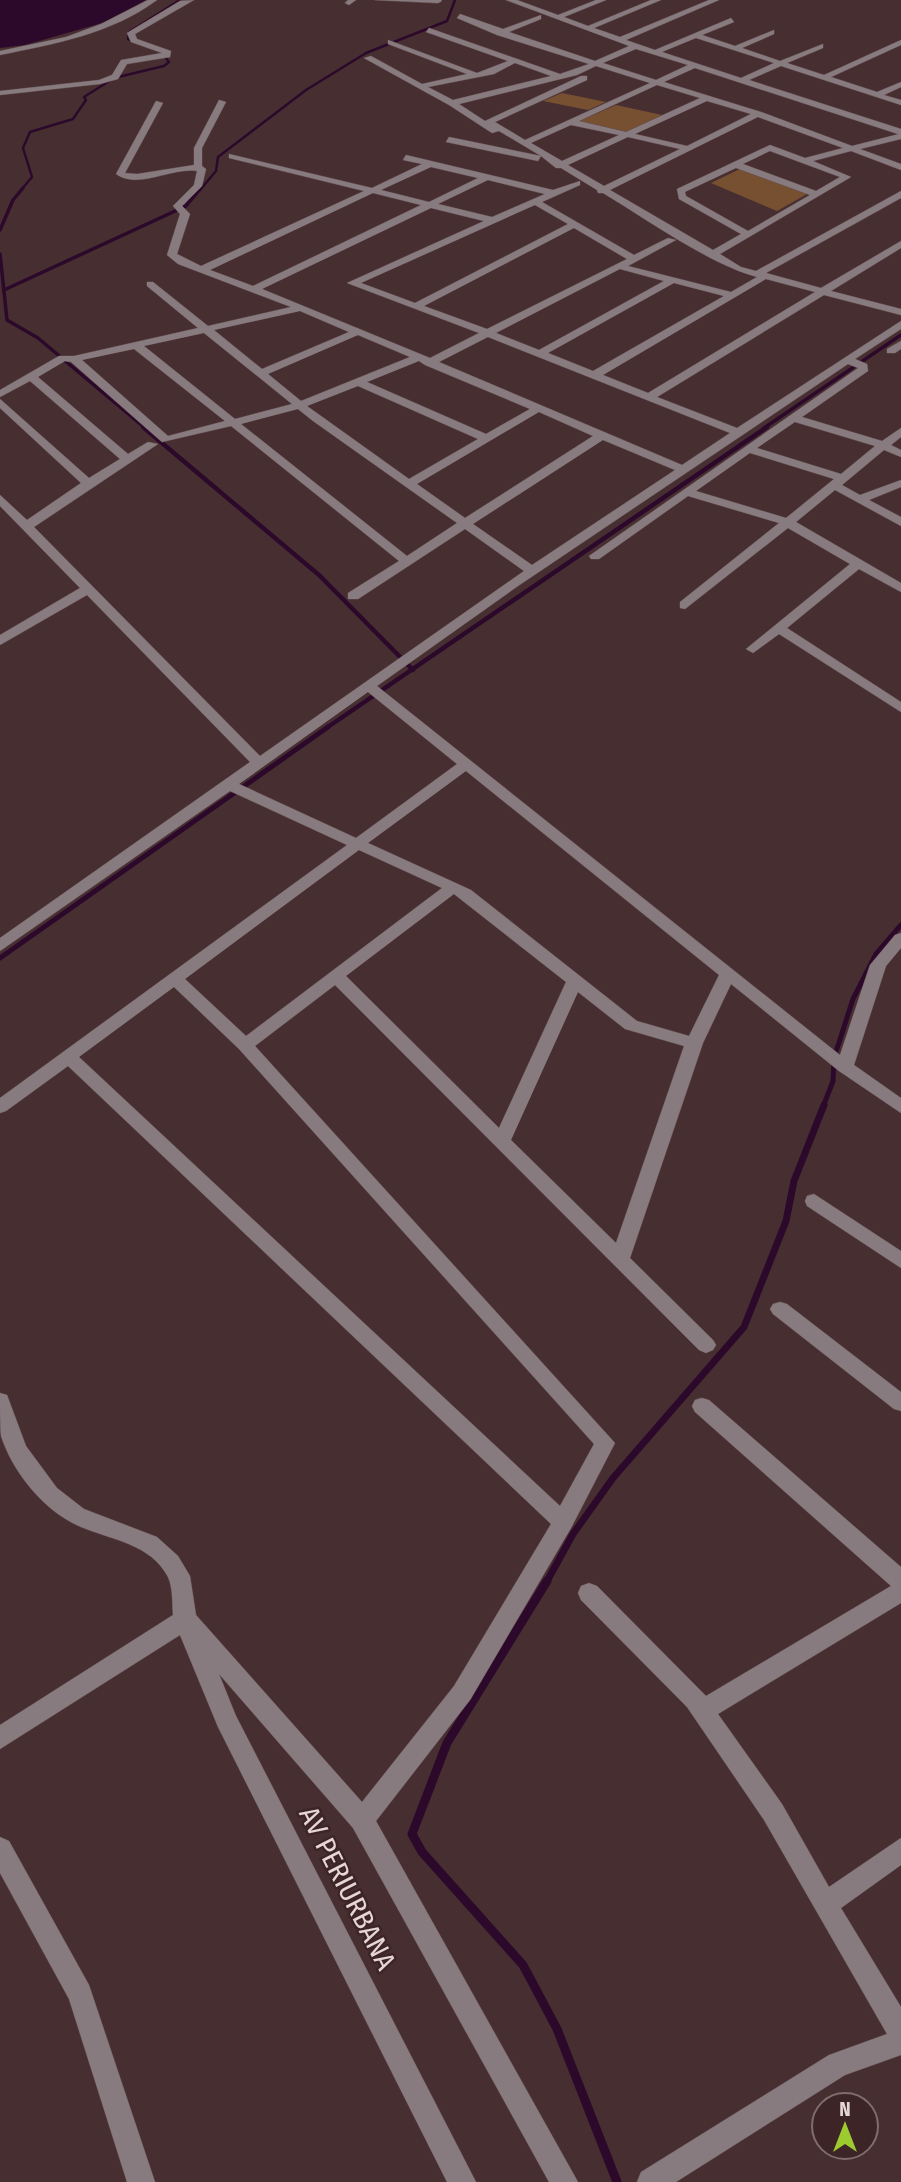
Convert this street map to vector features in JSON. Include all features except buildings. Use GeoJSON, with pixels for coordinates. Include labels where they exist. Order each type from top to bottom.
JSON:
{"type":"FeatureCollection","features":[{"type":"Feature","properties":{"kind":"street"},"geometry":{"type":"LineString","coordinates":[[0,52],[104,26],[153,0]]}},
{"type":"Feature","properties":{"kind":"street"},"geometry":{"type":"LineString","coordinates":[[0,93],[100,82],[115,77],[124,62],[167,55],[168,53],[134,40],[131,33],[182,2],[190,0]]}},
{"type":"Feature","properties":{"kind":"street"},"geometry":{"type":"LineString","coordinates":[[379,0],[439,1]]}},
{"type":"Feature","properties":{"kind":"street"},"geometry":{"type":"LineString","coordinates":[[527,6],[542,0]]}},
{"type":"Feature","properties":{"kind":"street"},"geometry":{"type":"LineString","coordinates":[[559,17],[602,0]]}},
{"type":"Feature","properties":{"kind":"street"},"geometry":{"type":"LineString","coordinates":[[589,28],[657,0]]}},
{"type":"Feature","properties":{"kind":"street"},"geometry":{"type":"LineString","coordinates":[[620,40],[715,0]]}},
{"type":"Feature","properties":{"kind":"street"},"geometry":{"type":"LineString","coordinates":[[431,9],[439,1]]}},
{"type":"Feature","properties":{"kind":"street"},"geometry":{"type":"LineString","coordinates":[[506,2],[559,17],[634,47]]}},
{"type":"Feature","properties":{"kind":"street"},"geometry":{"type":"LineString","coordinates":[[506,2],[538,17],[656,52],[900,132]]}},
{"type":"Feature","properties":{"kind":"street"},"geometry":{"type":"LineString","coordinates":[[623,2],[643,6]]}},
{"type":"Feature","properties":{"kind":"street"},"geometry":{"type":"LineString","coordinates":[[460,16],[758,114],[901,167]]}},
{"type":"Feature","properties":{"kind":"street"},"geometry":{"type":"LineString","coordinates":[[492,36],[538,17]]}},
{"type":"Feature","properties":{"kind":"street"},"geometry":{"type":"LineString","coordinates":[[656,52],[731,20]]}},
{"type":"Feature","properties":{"kind":"street"},"geometry":{"type":"LineString","coordinates":[[429,30],[560,76]]}},
{"type":"Feature","properties":{"kind":"street"},"geometry":{"type":"LineString","coordinates":[[734,48],[771,32]]}},
{"type":"Feature","properties":{"kind":"street"},"geometry":{"type":"LineString","coordinates":[[695,35],[901,103]]}},
{"type":"Feature","properties":{"kind":"street"},"geometry":{"type":"LineString","coordinates":[[471,45],[481,41]]}},
{"type":"Feature","properties":{"kind":"street"},"geometry":{"type":"LineString","coordinates":[[391,42],[476,75]]}},
{"type":"Feature","properties":{"kind":"street"},"geometry":{"type":"LineString","coordinates":[[824,78],[901,42]]}},
{"type":"Feature","properties":{"kind":"street"},"geometry":{"type":"LineString","coordinates":[[741,80],[820,46]]}},
{"type":"Feature","properties":{"kind":"street"},"geometry":{"type":"LineString","coordinates":[[452,103],[560,76],[634,47]]}},
{"type":"Feature","properties":{"kind":"street"},"geometry":{"type":"LineString","coordinates":[[74,359],[166,440],[300,405],[424,360],[488,333],[671,240],[452,103],[368,58]]}},
{"type":"Feature","properties":{"kind":"street"},"geometry":{"type":"LineString","coordinates":[[421,86],[496,70],[514,61]]}},
{"type":"Feature","properties":{"kind":"street"},"geometry":{"type":"LineString","coordinates":[[523,144],[695,65]]}},
{"type":"Feature","properties":{"kind":"street"},"geometry":{"type":"LineString","coordinates":[[609,66],[489,122],[601,191],[738,269],[901,312]]}},
{"type":"Feature","properties":{"kind":"street"},"geometry":{"type":"LineString","coordinates":[[496,70],[507,74]]}},
{"type":"Feature","properties":{"kind":"street"},"geometry":{"type":"LineString","coordinates":[[519,79],[531,83]]}},
{"type":"Feature","properties":{"kind":"street"},"geometry":{"type":"LineString","coordinates":[[826,88],[834,81]]}},
{"type":"Feature","properties":{"kind":"street"},"geometry":{"type":"LineString","coordinates":[[878,95],[901,84]]}},
{"type":"Feature","properties":{"kind":"street"},"geometry":{"type":"LineString","coordinates":[[810,103],[818,95]]}},
{"type":"Feature","properties":{"kind":"street"},"geometry":{"type":"LineString","coordinates":[[559,166],[708,98]]}},
{"type":"Feature","properties":{"kind":"street"},"geometry":{"type":"LineString","coordinates":[[222,102],[198,148],[198,167],[201,169],[198,186],[177,206],[185,214],[172,256],[201,270],[300,307],[684,470]]}},
{"type":"Feature","properties":{"kind":"street"},"geometry":{"type":"LineString","coordinates":[[159,103],[121,176],[132,177],[198,167]]}},
{"type":"Feature","properties":{"kind":"street"},"geometry":{"type":"LineString","coordinates":[[601,191],[758,114]]}},
{"type":"Feature","properties":{"kind":"street"},"geometry":{"type":"LineString","coordinates":[[570,122],[690,149]]}},
{"type":"Feature","properties":{"kind":"street"},"geometry":{"type":"LineString","coordinates":[[804,161],[853,149],[900,132]]}},
{"type":"Feature","properties":{"kind":"street"},"geometry":{"type":"LineString","coordinates":[[449,140],[540,159]]}},
{"type":"Feature","properties":{"kind":"street"},"geometry":{"type":"LineString","coordinates":[[712,255],[847,177],[770,148],[679,194],[747,234]]}},
{"type":"Feature","properties":{"kind":"street"},"geometry":{"type":"LineString","coordinates":[[232,156],[492,220]]}},
{"type":"Feature","properties":{"kind":"street"},"geometry":{"type":"LineString","coordinates":[[406,158],[553,193]]}},
{"type":"Feature","properties":{"kind":"street"},"geometry":{"type":"LineString","coordinates":[[201,270],[430,163]]}},
{"type":"Feature","properties":{"kind":"street"},"geometry":{"type":"LineString","coordinates":[[737,165],[818,195]]}},
{"type":"Feature","properties":{"kind":"street"},"geometry":{"type":"LineString","coordinates":[[255,289],[487,177]]}},
{"type":"Feature","properties":{"kind":"street"},"geometry":{"type":"LineString","coordinates":[[577,183],[352,283],[488,333],[736,435],[752,446],[838,482],[860,499],[901,522]]}},
{"type":"Feature","properties":{"kind":"street"},"geometry":{"type":"LineString","coordinates":[[593,376],[901,194]]}},
{"type":"Feature","properties":{"kind":"street"},"geometry":{"type":"LineString","coordinates":[[535,201],[632,258]]}},
{"type":"Feature","properties":{"kind":"street"},"geometry":{"type":"LineString","coordinates":[[415,307],[573,225]]}},
{"type":"Feature","properties":{"kind":"street"},"geometry":{"type":"LineString","coordinates":[[647,398],[901,244]]}},
{"type":"Feature","properties":{"kind":"street"},"geometry":{"type":"LineString","coordinates":[[618,266],[732,295]]}},
{"type":"Feature","properties":{"kind":"street"},"geometry":{"type":"LineString","coordinates":[[539,354],[672,280]]}},
{"type":"Feature","properties":{"kind":"street"},"geometry":{"type":"LineString","coordinates":[[150,284],[300,405],[532,571]]}},
{"type":"Feature","properties":{"kind":"street"},"geometry":{"type":"LineString","coordinates":[[0,394],[56,361],[300,307]]}},
{"type":"Feature","properties":{"kind":"street"},"geometry":{"type":"LineString","coordinates":[[0,946],[532,571],[901,324]]}},
{"type":"Feature","properties":{"kind":"street"},"geometry":{"type":"LineString","coordinates":[[261,373],[357,332]]}},
{"type":"Feature","properties":{"kind":"street"},"geometry":{"type":"LineString","coordinates":[[891,351],[901,344]]}},
{"type":"Feature","properties":{"kind":"street"},"geometry":{"type":"LineString","coordinates":[[136,345],[405,560]]}},
{"type":"Feature","properties":{"kind":"street"},"geometry":{"type":"LineString","coordinates":[[595,556],[864,369],[863,366],[847,360]]}},
{"type":"Feature","properties":{"kind":"street"},"geometry":{"type":"LineString","coordinates":[[30,376],[127,459]]}},
{"type":"Feature","properties":{"kind":"street"},"geometry":{"type":"LineString","coordinates":[[358,382],[485,438]]}},
{"type":"Feature","properties":{"kind":"street"},"geometry":{"type":"LineString","coordinates":[[0,402],[88,483]]}},
{"type":"Feature","properties":{"kind":"street"},"geometry":{"type":"LineString","coordinates":[[409,484],[537,409]]}},
{"type":"Feature","properties":{"kind":"street"},"geometry":{"type":"LineString","coordinates":[[792,418],[883,445],[901,454]]}},
{"type":"Feature","properties":{"kind":"street"},"geometry":{"type":"LineString","coordinates":[[685,604],[901,431]]}},
{"type":"Feature","properties":{"kind":"street"},"geometry":{"type":"LineString","coordinates":[[353,596],[405,560],[603,435]]}},
{"type":"Feature","properties":{"kind":"street"},"geometry":{"type":"LineString","coordinates":[[27,526],[88,483],[152,444]]}},
{"type":"Feature","properties":{"kind":"street"},"geometry":{"type":"LineString","coordinates":[[860,499],[901,483]]}},
{"type":"Feature","properties":{"kind":"street"},"geometry":{"type":"LineString","coordinates":[[686,492],[787,522],[901,588]]}},
{"type":"Feature","properties":{"kind":"street"},"geometry":{"type":"LineString","coordinates":[[0,499],[260,764]]}},
{"type":"Feature","properties":{"kind":"street"},"geometry":{"type":"LineString","coordinates":[[753,649],[858,564]]}},
{"type":"Feature","properties":{"kind":"street"},"geometry":{"type":"LineString","coordinates":[[0,622],[5,638],[88,589]]}},
{"type":"Feature","properties":{"kind":"street"},"geometry":{"type":"LineString","coordinates":[[778,628],[900,705]]}},
{"type":"Feature","properties":{"kind":"street"},"geometry":{"type":"LineString","coordinates":[[369,686],[845,1068],[901,1107]]}},
{"type":"Feature","properties":{"kind":"street"},"geometry":{"type":"LineString","coordinates":[[0,1107],[466,764]]}},
{"type":"Feature","properties":{"kind":"street"},"geometry":{"type":"LineString","coordinates":[[229,785],[464,892],[631,1025],[694,1043]]}},
{"type":"Feature","properties":{"kind":"street"},"geometry":{"type":"LineString","coordinates":[[245,1045],[453,887]]}},
{"type":"Feature","properties":{"kind":"street"},"geometry":{"type":"LineString","coordinates":[[845,1068],[878,965],[901,939]]}},
{"type":"Feature","properties":{"kind":"street"},"geometry":{"type":"LineString","coordinates":[[620,1259],[694,1043],[727,974]]}},
{"type":"Feature","properties":{"kind":"street"},"geometry":{"type":"LineString","coordinates":[[336,976],[706,1345]]}},
{"type":"Feature","properties":{"kind":"street"},"geometry":{"type":"LineString","coordinates":[[176,979],[245,1045],[605,1443],[564,1522],[461,1693],[362,1820]]}},
{"type":"Feature","properties":{"kind":"street"},"geometry":{"type":"LineString","coordinates":[[502,1141],[575,981]]}},
{"type":"Feature","properties":{"kind":"street"},"geometry":{"type":"LineString","coordinates":[[70,1058],[564,1522]]}},
{"type":"Feature","properties":{"kind":"street"},"geometry":{"type":"LineString","coordinates":[[814,1201],[901,1261]]}},
{"type":"Feature","properties":{"kind":"street"},"geometry":{"type":"LineString","coordinates":[[780,1309],[901,1403]]}},
{"type":"Feature","properties":{"kind":"street","name":"AV PERIURBANA"},"geometry":{"type":"LineString","coordinates":[[0,1401],[4,1421],[16,1450],[53,1497],[76,1515],[137,1535],[162,1552],[179,1575],[185,1619],[226,1720],[462,2182]]}},
{"type":"Feature","properties":{"kind":"street"},"geometry":{"type":"LineString","coordinates":[[702,1406],[901,1581]]}},
{"type":"Feature","properties":{"kind":"street"},"geometry":{"type":"LineString","coordinates":[[702,1711],[901,1591]]}},
{"type":"Feature","properties":{"kind":"street"},"geometry":{"type":"LineString","coordinates":[[589,1593],[702,1711],[773,1812],[901,2032]]}},
{"type":"Feature","properties":{"kind":"street"},"geometry":{"type":"LineString","coordinates":[[0,1738],[185,1619]]}},
{"type":"Feature","properties":{"kind":"street","name":"AV PERIURBANA"},"geometry":{"type":"LineString","coordinates":[[185,1619],[362,1820],[564,2182]]}},
{"type":"Feature","properties":{"kind":"street"},"geometry":{"type":"LineString","coordinates":[[0,1849],[80,1994],[141,2182]]}},
{"type":"Feature","properties":{"kind":"street"},"geometry":{"type":"LineString","coordinates":[[825,1905],[901,1850]]}},
{"type":"Feature","properties":{"kind":"street"},"geometry":{"type":"LineString","coordinates":[[652,2182],[838,2064],[901,2042]]}},
{"type":"Feature","properties":{"kind":"shaded area"},"geometry":{"type":"Polygon","coordinates":[[[0,0],[146,0],[109,21],[25,45],[0,48],[0,0]]]}},
{"type":"Feature","properties":{"kind":"shaded area"},"geometry":{"type":"Polygon","coordinates":[[[562,93],[606,102],[588,110],[543,101],[562,93]]]}},
{"type":"Feature","properties":{"kind":"shaded area"},"geometry":{"type":"Polygon","coordinates":[[[616,105],[662,115],[626,132],[579,121],[616,105]]]}},
{"type":"Feature","properties":{"kind":"shaded area"},"geometry":{"type":"Polygon","coordinates":[[[742,168],[807,194],[777,211],[711,183],[742,168]]]}},
{"type":"Feature","properties":{"kind":"waterway"},"geometry":{"type":"LineString","coordinates":[[138,43],[128,39],[129,32],[180,0]]}},
{"type":"Feature","properties":{"kind":"waterway"},"geometry":{"type":"LineString","coordinates":[[200,190],[216,171],[218,157],[306,90],[366,53],[447,21],[455,0]]}},
{"type":"Feature","properties":{"kind":"waterway"},"geometry":{"type":"LineString","coordinates":[[21,190],[32,177],[23,148],[30,132],[73,119],[86,100],[84,97],[114,78],[164,66],[169,62],[161,52]]}},
{"type":"Feature","properties":{"kind":"waterway"},"geometry":{"type":"LineString","coordinates":[[0,230],[13,200],[23,188]]}},
{"type":"Feature","properties":{"kind":"waterway"},"geometry":{"type":"LineString","coordinates":[[4,290],[186,206],[201,188]]}},
{"type":"Feature","properties":{"kind":"waterway"},"geometry":{"type":"LineString","coordinates":[[0,254],[7,320],[38,338],[145,428]]}},
{"type":"Feature","properties":{"kind":"waterway"},"geometry":{"type":"LineString","coordinates":[[764,428],[901,335]]}},
{"type":"Feature","properties":{"kind":"waterway"},"geometry":{"type":"LineString","coordinates":[[143,427],[319,575],[412,669]]}},
{"type":"Feature","properties":{"kind":"waterway"},"geometry":{"type":"LineString","coordinates":[[412,669],[767,427]]}},
{"type":"Feature","properties":{"kind":"waterway"},"geometry":{"type":"LineString","coordinates":[[325,729],[412,669]]}},
{"type":"Feature","properties":{"kind":"waterway"},"geometry":{"type":"LineString","coordinates":[[0,958],[328,727]]}},
{"type":"Feature","properties":{"kind":"waterway"},"geometry":{"type":"LineString","coordinates":[[823,1107],[833,1081],[834,1058],[853,999],[876,954],[901,925]]}},
{"type":"Feature","properties":{"kind":"waterway"},"geometry":{"type":"LineString","coordinates":[[546,1583],[573,1534],[613,1478],[744,1327],[786,1221],[794,1181],[824,1105]]}},
{"type":"Feature","properties":{"kind":"waterway"},"geometry":{"type":"LineString","coordinates":[[547,1581],[447,1743],[412,1834],[422,1852],[523,1965],[557,2029],[617,2182]]}}]}
